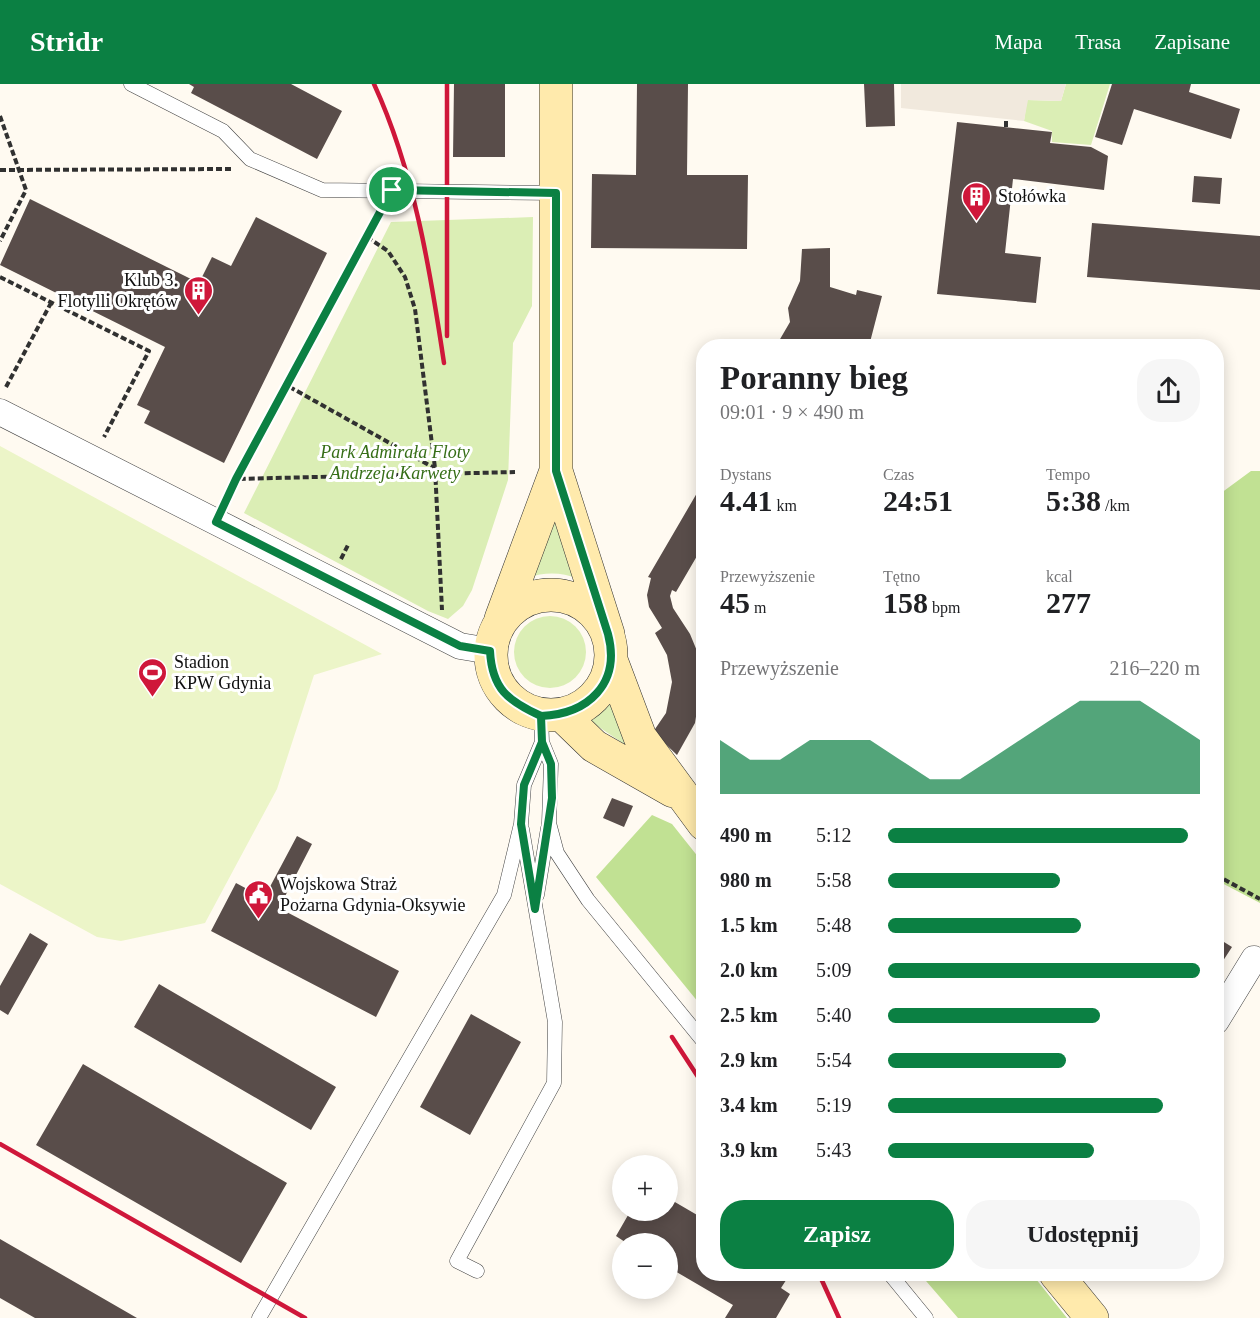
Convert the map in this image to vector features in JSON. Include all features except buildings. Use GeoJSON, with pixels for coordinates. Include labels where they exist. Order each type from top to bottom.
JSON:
{"type":"FeatureCollection","features":[{"type":"Feature","properties":{"kind":"street"},"geometry":{"type":"LineString","coordinates":[[548,724],[591,700],[604,682],[609,647],[556,471],[556,84]]}},
{"type":"Feature","properties":{"kind":"street"},"geometry":{"type":"LineString","coordinates":[[2,402],[93,459],[460,646],[495,636],[525,599],[558,594],[588,607],[600,619],[640,737],[696,814]]}},
{"type":"Feature","properties":{"kind":"street"},"geometry":{"type":"LineString","coordinates":[[556,471],[495,636],[494,676],[504,692],[517,705],[682,796]]}},
{"type":"Feature","properties":{"kind":"street"},"geometry":{"type":"LineString","coordinates":[[1224,1008],[1254,959]]}},
{"type":"Feature","properties":{"kind":"street"},"geometry":{"type":"LineString","coordinates":[[1062,1281],[1092,1318]]}},
{"type":"Feature","properties":{"kind":"lane"},"geometry":{"type":"LineString","coordinates":[[131,84],[223,131],[250,159],[322,190],[556,193]]}},
{"type":"Feature","properties":{"kind":"lane"},"geometry":{"type":"LineString","coordinates":[[259,1318],[504,895],[521,824],[524,785],[548,724]]}},
{"type":"Feature","properties":{"kind":"lane"},"geometry":{"type":"LineString","coordinates":[[535,909],[552,798],[548,724]]}},
{"type":"Feature","properties":{"kind":"lane"},"geometry":{"type":"LineString","coordinates":[[549,823],[556,853],[588,900],[696,1032]]}},
{"type":"Feature","properties":{"kind":"lane"},"geometry":{"type":"LineString","coordinates":[[477,1271],[457,1261],[554,1083],[555,1022],[521,824]]}},
{"type":"Feature","properties":{"kind":"lane"},"geometry":{"type":"LineString","coordinates":[[896,1281],[926,1318]]}},
{"type":"Feature","properties":{"kind":"path"},"geometry":{"type":"LineString","coordinates":[[0,116],[26,189],[0,241]]}},
{"type":"Feature","properties":{"kind":"path"},"geometry":{"type":"LineString","coordinates":[[1006,119],[1006,127]]}},
{"type":"Feature","properties":{"kind":"path"},"geometry":{"type":"LineString","coordinates":[[0,170],[233,169]]}},
{"type":"Feature","properties":{"kind":"path"},"geometry":{"type":"LineString","coordinates":[[216,522],[236,479],[392,190]]}},
{"type":"Feature","properties":{"kind":"path"},"geometry":{"type":"LineString","coordinates":[[367,237],[388,251],[405,277],[415,309],[435,468],[442,609],[438,635]]}},
{"type":"Feature","properties":{"kind":"path"},"geometry":{"type":"LineString","coordinates":[[0,278],[149,351],[93,459]]}},
{"type":"Feature","properties":{"kind":"path"},"geometry":{"type":"LineString","coordinates":[[2,402],[51,303]]}},
{"type":"Feature","properties":{"kind":"path"},"geometry":{"type":"LineString","coordinates":[[288,386],[446,474]]}},
{"type":"Feature","properties":{"kind":"path"},"geometry":{"type":"LineString","coordinates":[[236,479],[515,472]]}},
{"type":"Feature","properties":{"kind":"path"},"geometry":{"type":"LineString","coordinates":[[1224,879],[1260,899]]}},
{"type":"Feature","properties":{"kind":"green space"},"geometry":{"type":"Polygon","coordinates":[[[1066,84],[1110,84],[1091,145],[1052,142],[1052,131],[1024,121],[1027,100],[1061,101],[1066,84]]]}},
{"type":"Feature","properties":{"kind":"green space","name":"Park Admirała Floty Andrzeja Karwety"},"geometry":{"type":"Polygon","coordinates":[[[533,217],[532,306],[513,343],[508,480],[472,590],[463,606],[448,619],[428,611],[244,513],[391,222],[533,217]]]}},
{"type":"Feature","properties":{"kind":"green space","name":"Stadion KPW Gdynia"},"geometry":{"type":"Polygon","coordinates":[[[0,446],[382,654],[314,675],[277,789],[205,923],[121,941],[97,937],[0,884],[0,446]]]}},
{"type":"Feature","properties":{"kind":"green space"},"geometry":{"type":"Polygon","coordinates":[[[1251,471],[1260,471],[1260,903],[1224,884],[1224,491],[1251,471]]]}},
{"type":"Feature","properties":{"kind":"green space"},"geometry":{"type":"Polygon","coordinates":[[[551,498],[578,579],[553,574],[527,578],[551,498]]]}},
{"type":"Feature","properties":{"kind":"green space"},"geometry":{"type":"Polygon","coordinates":[[[557,616],[576,626],[584,638],[586,652],[584,666],[576,678],[564,686],[543,688],[524,678],[516,666],[514,645],[524,626],[536,618],[557,616]]]}},
{"type":"Feature","properties":{"kind":"green space"},"geometry":{"type":"Polygon","coordinates":[[[609,700],[633,750],[587,719],[609,700]]]}},
{"type":"Feature","properties":{"kind":"green space"},"geometry":{"type":"Polygon","coordinates":[[[652,815],[672,824],[696,854],[696,999],[596,877],[652,815]]]}},
{"type":"Feature","properties":{"kind":"green space"},"geometry":{"type":"Polygon","coordinates":[[[926,1281],[1038,1281],[1067,1318],[958,1318],[926,1281]]]}},
{"type":"Feature","properties":{"kind":"shaded area"},"geometry":{"type":"Polygon","coordinates":[[[901,84],[1066,84],[1061,101],[1028,100],[1024,121],[901,108],[901,84]]]}},
{"type":"Feature","properties":{"kind":"railway"},"geometry":{"type":"LineString","coordinates":[[374,84],[400,151],[419,221],[444,363]]}},
{"type":"Feature","properties":{"kind":"railway"},"geometry":{"type":"LineString","coordinates":[[447,84],[447,336]]}},
{"type":"Feature","properties":{"kind":"railway"},"geometry":{"type":"LineString","coordinates":[[672,1037],[696,1074]]}},
{"type":"Feature","properties":{"kind":"railway"},"geometry":{"type":"LineString","coordinates":[[0,1144],[305,1318]]}},
{"type":"Feature","properties":{"kind":"railway"},"geometry":{"type":"LineString","coordinates":[[822,1281],[839,1318]]}},
{"type":"Feature","properties":{"kind":"place","name":"Stołówka"},"geometry":{"type":"Point","coordinates":[977,222]}},
{"type":"Feature","properties":{"kind":"place","name":"Klub 3. Flotylli Okrętów"},"geometry":{"type":"Point","coordinates":[199,316]}},
{"type":"Feature","properties":{"kind":"place","name":"Stadion KPW Gdynia"},"geometry":{"type":"Point","coordinates":[153,698]}},
{"type":"Feature","properties":{"kind":"place","name":"Wojskowa Straż Pożarna Gdynia-Oksywie"},"geometry":{"type":"Point","coordinates":[259,920]}},
{"type":"Feature","properties":{"kind":"route"},"geometry":{"type":"LineString","coordinates":[[392,190],[236,479],[216,522],[460,646],[490,651],[494,676],[507,697],[517,705],[541,716],[542,742],[551,764],[552,798],[535,909],[521,824],[524,785],[542,742],[541,716],[562,715],[578,709],[591,700],[601,689],[608,675],[611,660],[608,634],[556,471],[558,391],[556,193],[392,190]]}}]}
